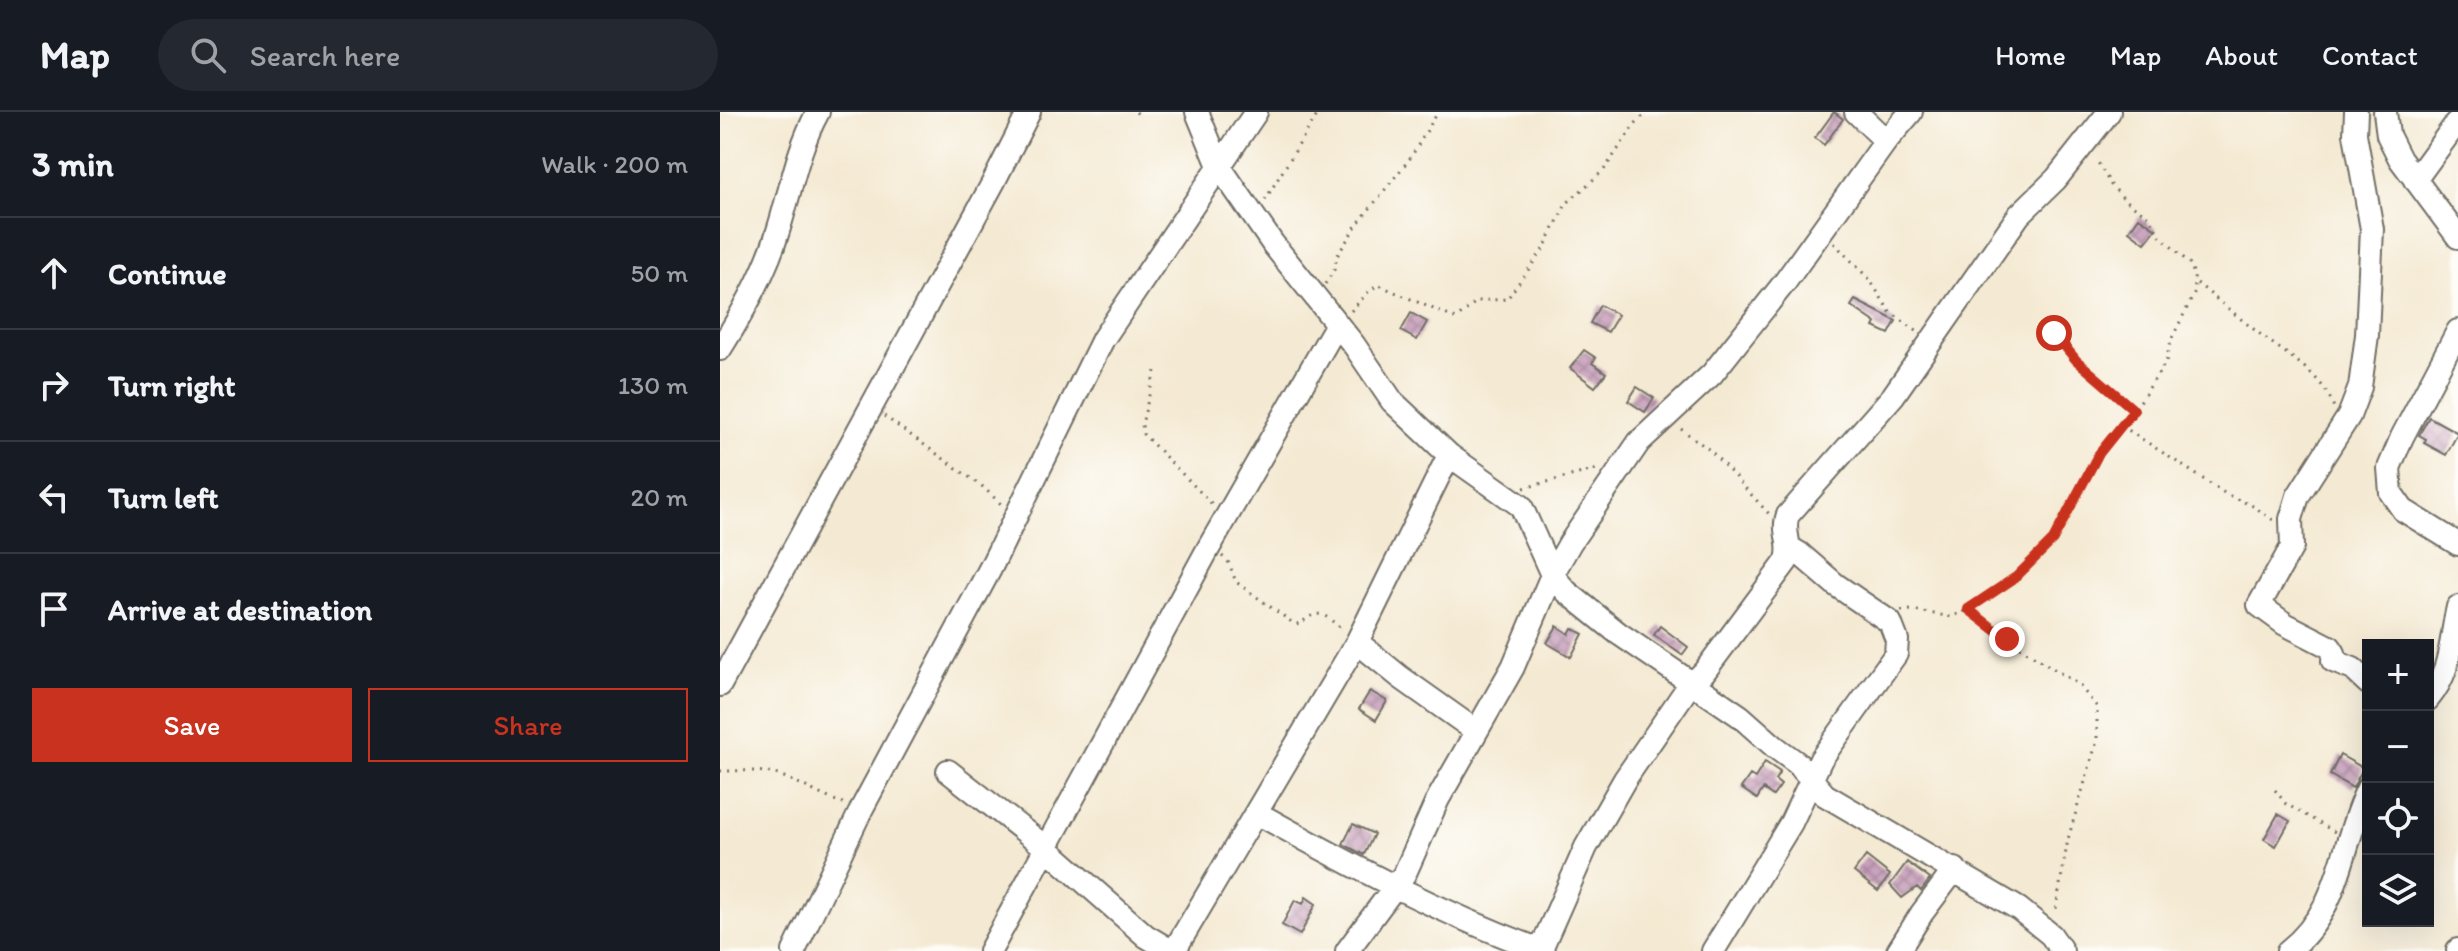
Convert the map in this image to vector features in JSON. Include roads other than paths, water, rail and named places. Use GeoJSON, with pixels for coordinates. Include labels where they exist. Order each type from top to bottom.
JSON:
{"type":"FeatureCollection","features":[{"type":"Feature","properties":{"kind":"street"},"geometry":{"type":"LineString","coordinates":[[720,349],[769,256],[779,230],[800,148],[818,112]]}},
{"type":"Feature","properties":{"kind":"street"},"geometry":{"type":"LineString","coordinates":[[720,685],[1029,112]]}},
{"type":"Feature","properties":{"kind":"street"},"geometry":{"type":"LineString","coordinates":[[1197,112],[1219,166],[1392,401],[1449,455],[1524,510],[1552,575],[1567,592],[1740,716],[1797,763],[1831,798],[2019,909],[2054,945]]}},
{"type":"Feature","properties":{"kind":"street"},"geometry":{"type":"LineString","coordinates":[[794,951],[862,808],[1006,536],[1103,339],[1256,112]]}},
{"type":"Feature","properties":{"kind":"street"},"geometry":{"type":"LineString","coordinates":[[1856,112],[1886,141]]}},
{"type":"Feature","properties":{"kind":"street"},"geometry":{"type":"LineString","coordinates":[[1347,951],[1396,889],[1438,799],[1513,667],[1552,575],[1570,543],[1639,442],[1712,374],[1823,232],[1886,141],[1911,112]]}},
{"type":"Feature","properties":{"kind":"street"},"geometry":{"type":"LineString","coordinates":[[1257,813],[1396,889],[1473,925],[1541,951],[1569,881],[1604,814],[1648,744],[1686,690],[1695,684],[1783,568],[1789,556],[1788,515],[1893,396],[2019,215],[2056,179],[2109,112]]}},
{"type":"Feature","properties":{"kind":"street"},"geometry":{"type":"LineString","coordinates":[[2356,112],[2355,134],[2372,229],[2370,294],[2360,387],[2349,416],[2298,496],[2291,519],[2292,547],[2260,598],[2259,605],[2285,624],[2330,647],[2334,653],[2333,661],[2353,669],[2362,677]]}},
{"type":"Feature","properties":{"kind":"street"},"geometry":{"type":"LineString","coordinates":[[2385,112],[2393,146],[2458,237]]}},
{"type":"Feature","properties":{"kind":"street"},"geometry":{"type":"LineString","coordinates":[[2415,180],[2458,121]]}},
{"type":"Feature","properties":{"kind":"street"},"geometry":{"type":"LineString","coordinates":[[990,951],[1208,549],[1338,326]]}},
{"type":"Feature","properties":{"kind":"street"},"geometry":{"type":"LineString","coordinates":[[2458,331],[2389,468],[2391,493],[2403,510],[2458,544]]}},
{"type":"Feature","properties":{"kind":"street"},"geometry":{"type":"LineString","coordinates":[[948,771],[1045,847],[1146,936],[1173,951],[1357,642],[1449,455]]}},
{"type":"Feature","properties":{"kind":"street"},"geometry":{"type":"LineString","coordinates":[[1713,951],[1791,823],[1821,759],[1896,654],[1897,640],[1890,622],[1836,585],[1800,554],[1787,537]]}},
{"type":"Feature","properties":{"kind":"street"},"geometry":{"type":"LineString","coordinates":[[2434,692],[2446,671],[2458,607]]}},
{"type":"Feature","properties":{"kind":"street"},"geometry":{"type":"LineString","coordinates":[[1357,642],[1476,731]]}},
{"type":"Feature","properties":{"kind":"street"},"geometry":{"type":"LineString","coordinates":[[2288,951],[2306,935],[2325,909],[2362,804]]}},
{"type":"Feature","properties":{"kind":"street"},"geometry":{"type":"LineString","coordinates":[[1898,951],[1955,869]]}}]}
